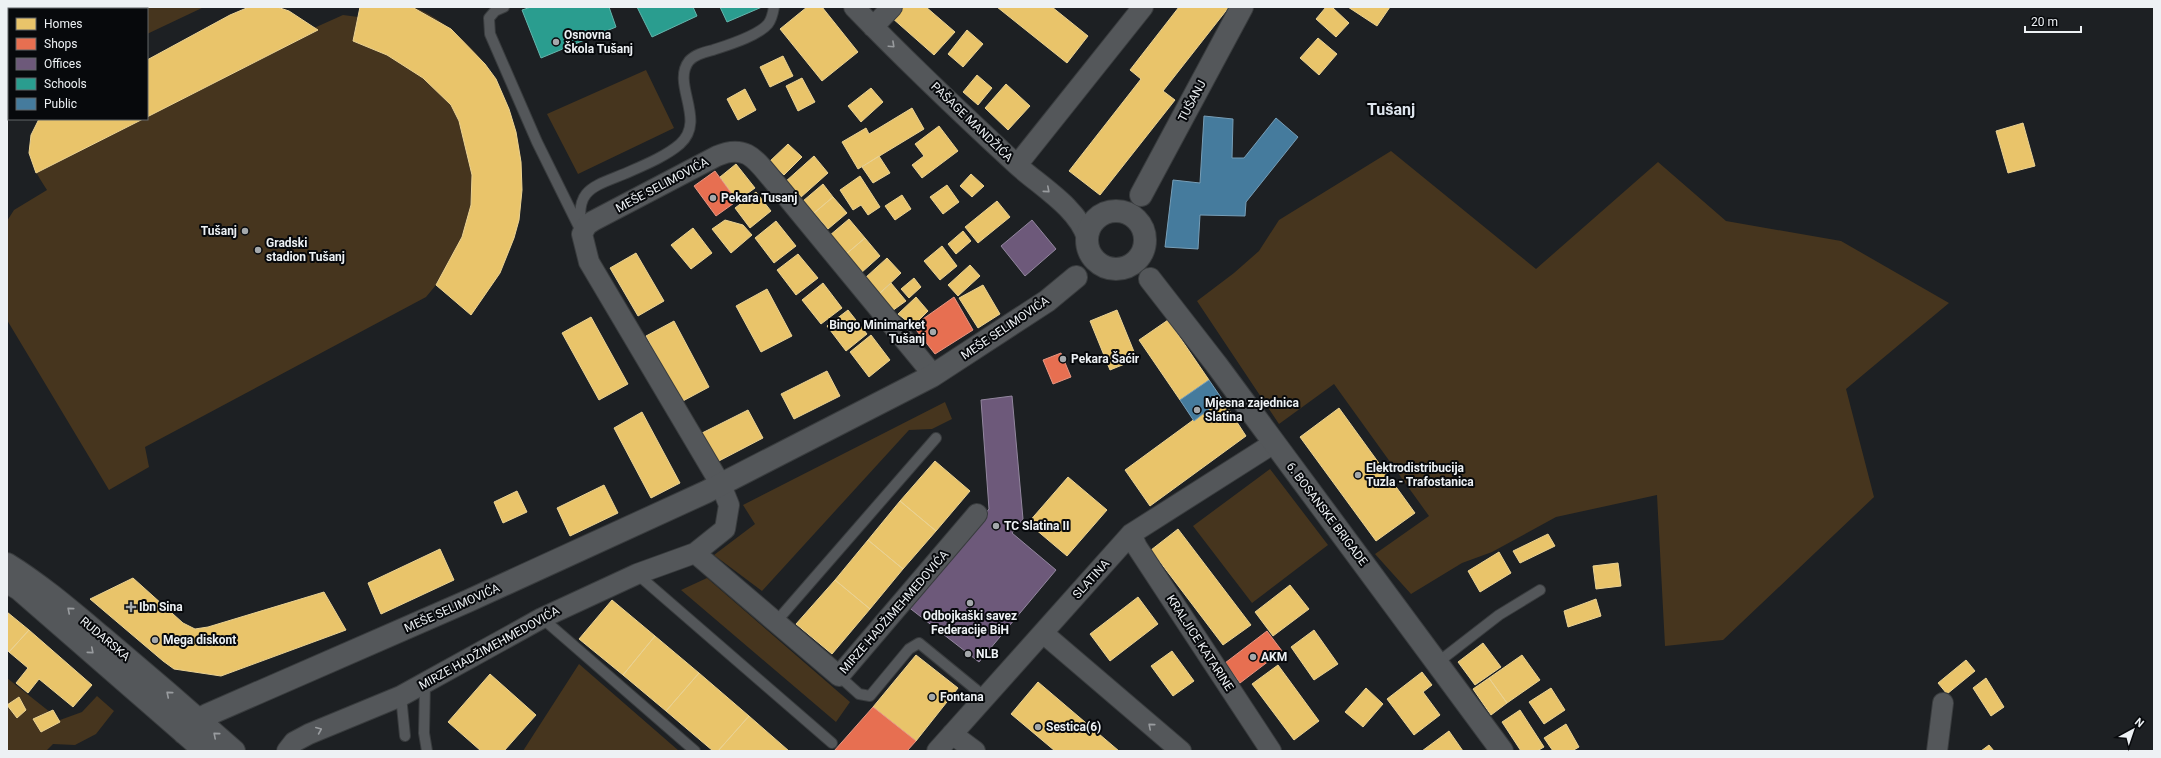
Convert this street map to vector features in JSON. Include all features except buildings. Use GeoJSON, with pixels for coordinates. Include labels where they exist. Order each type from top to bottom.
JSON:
{"type":"FeatureCollection","features":[{"type":"Feature","properties":{"kind":"street","name":"PAŠAGE MANDŽIĆA"},"geometry":{"type":"LineString","coordinates":[[854,7],[1017,165],[1075,215],[1084,228],[1087,243]]}},
{"type":"Feature","properties":{"kind":"street"},"geometry":{"type":"LineString","coordinates":[[873,27],[892,7]]}},
{"type":"Feature","properties":{"kind":"street"},"geometry":{"type":"LineString","coordinates":[[1017,165],[1143,7]]}},
{"type":"Feature","properties":{"kind":"street","name":"TUŠANJ"},"geometry":{"type":"LineString","coordinates":[[1141,195],[1242,7]]}},
{"type":"Feature","properties":{"kind":"street","name":"MEŠE SELIMOVIĆA"},"geometry":{"type":"LineString","coordinates":[[582,234],[587,226],[593,221],[717,156],[733,150],[745,152],[754,159],[777,185],[926,366],[932,376]]}},
{"type":"Feature","properties":{"kind":"street"},"geometry":{"type":"LineString","coordinates":[[1118,211],[1131,204],[1141,195]]}},
{"type":"Feature","properties":{"kind":"street"},"geometry":{"type":"LineString","coordinates":[[1087,243],[1092,256],[1115,268],[1150,279],[1144,250],[1146,241],[1141,224],[1141,195]]}},
{"type":"Feature","properties":{"kind":"street"},"geometry":{"type":"LineString","coordinates":[[1076,277],[1084,260],[1089,229],[1097,218],[1109,211],[1127,212],[1141,224]]}},
{"type":"Feature","properties":{"kind":"street"},"geometry":{"type":"LineString","coordinates":[[582,234],[590,262],[721,485]]}},
{"type":"Feature","properties":{"kind":"street"},"geometry":{"type":"LineString","coordinates":[[1076,277],[1092,270],[1115,268],[1132,264],[1144,250]]}},
{"type":"Feature","properties":{"kind":"street","name":"MEŠE SELIMOVIĆA"},"geometry":{"type":"LineString","coordinates":[[191,726],[721,485],[932,376],[1047,301],[1076,277]]}},
{"type":"Feature","properties":{"kind":"street","name":"6. BOSANSKE BRIGADE"},"geometry":{"type":"LineString","coordinates":[[1150,279],[1274,443],[1502,751]]}},
{"type":"Feature","properties":{"kind":"street","name":"SLATINA"},"geometry":{"type":"LineString","coordinates":[[937,751],[1131,534],[1274,443]]}},
{"type":"Feature","properties":{"kind":"street","name":"MIRZE HADŽIMEHMEDOVIĆA"},"geometry":{"type":"LineString","coordinates":[[287,751],[294,742],[309,734],[425,684],[542,618],[637,574],[696,553],[725,529],[729,505],[721,485]]}},
{"type":"Feature","properties":{"kind":"street","name":"MIRZE HADŽIMEHMEDOVIĆA"},"geometry":{"type":"LineString","coordinates":[[696,553],[775,623],[839,676],[977,514]]}},
{"type":"Feature","properties":{"kind":"street","name":"KRALJICE KATARINE"},"geometry":{"type":"LineString","coordinates":[[1131,534],[1137,547],[1271,751]]}},
{"type":"Feature","properties":{"kind":"street","name":"RUDARSKA"},"geometry":{"type":"LineString","coordinates":[[7,564],[25,575],[66,607],[191,726]]}},
{"type":"Feature","properties":{"kind":"street","name":"RUDARSKA"},"geometry":{"type":"LineString","coordinates":[[7,582],[19,589],[191,726]]}},
{"type":"Feature","properties":{"kind":"street"},"geometry":{"type":"LineString","coordinates":[[1043,633],[1181,751]]}},
{"type":"Feature","properties":{"kind":"street"},"geometry":{"type":"LineString","coordinates":[[1937,751],[1943,703]]}},
{"type":"Feature","properties":{"kind":"street"},"geometry":{"type":"LineString","coordinates":[[191,726],[205,751]]}},
{"type":"Feature","properties":{"kind":"street"},"geometry":{"type":"LineString","coordinates":[[191,726],[234,751]]}},
{"type":"Feature","properties":{"kind":"street"},"geometry":{"type":"LineString","coordinates":[[952,734],[975,751]]}},
{"type":"Feature","properties":{"kind":"lane"},"geometry":{"type":"LineString","coordinates":[[504,7],[495,12],[489,18],[490,34],[537,142],[582,234]]}},
{"type":"Feature","properties":{"kind":"lane"},"geometry":{"type":"LineString","coordinates":[[582,234],[580,219],[581,203],[593,187],[662,156],[680,144],[687,135],[690,126],[689,105],[684,77],[689,62],[698,54],[744,38],[763,28],[770,22],[774,7]]}},
{"type":"Feature","properties":{"kind":"lane"},"geometry":{"type":"LineString","coordinates":[[775,623],[936,438]]}},
{"type":"Feature","properties":{"kind":"lane"},"geometry":{"type":"LineString","coordinates":[[637,574],[832,743]]}},
{"type":"Feature","properties":{"kind":"lane"},"geometry":{"type":"LineString","coordinates":[[1437,663],[1499,615],[1540,590]]}},
{"type":"Feature","properties":{"kind":"lane"},"geometry":{"type":"LineString","coordinates":[[542,618],[695,751]]}},
{"type":"Feature","properties":{"kind":"lane"},"geometry":{"type":"LineString","coordinates":[[839,676],[859,694],[870,696],[909,649],[920,643],[985,697]]}},
{"type":"Feature","properties":{"kind":"lane"},"geometry":{"type":"LineString","coordinates":[[425,684],[424,733],[427,751]]}},
{"type":"Feature","properties":{"kind":"lane"},"geometry":{"type":"LineString","coordinates":[[400,696],[405,736]]}},
{"type":"Feature","properties":{"kind":"shaded area","name":"Gradski stadion Tušanj"},"geometry":{"type":"Polygon","coordinates":[[[406,6],[419,9],[442,23],[469,46],[486,65],[499,87],[510,111],[517,136],[521,162],[522,188],[520,213],[514,238],[506,259],[496,278],[471,315],[436,285],[426,297],[145,447],[149,467],[109,490],[7,320],[7,221],[14,210],[47,190],[36,172],[30,155],[31,139],[38,120],[148,120],[148,59],[230,15],[249,7],[277,8],[297,16],[314,28],[343,15],[358,17],[360,7],[406,6]]]}},
{"type":"Feature","properties":{"kind":"shaded area"},"geometry":{"type":"Polygon","coordinates":[[[204,7],[148,34],[148,8],[50,8],[204,7]]]}},
{"type":"Feature","properties":{"kind":"shaded area"},"geometry":{"type":"Polygon","coordinates":[[[646,70],[674,128],[578,174],[547,114],[646,70]]]}},
{"type":"Feature","properties":{"kind":"shaded area"},"geometry":{"type":"Polygon","coordinates":[[[1391,151],[1536,269],[1658,162],[1726,221],[1841,241],[1949,303],[1846,389],[1874,497],[1723,640],[1665,646],[1657,495],[1556,517],[1492,552],[1462,563],[1411,594],[1375,554],[1429,516],[1334,384],[1279,424],[1197,301],[1234,273],[1259,251],[1279,220],[1391,151]]]}},
{"type":"Feature","properties":{"kind":"shaded area"},"geometry":{"type":"Polygon","coordinates":[[[945,402],[952,419],[932,429],[909,430],[762,591],[714,555],[755,524],[743,505],[945,402]]]}},
{"type":"Feature","properties":{"kind":"shaded area"},"geometry":{"type":"Polygon","coordinates":[[[1270,469],[1328,545],[1252,603],[1193,526],[1270,469]]]}},
{"type":"Feature","properties":{"kind":"shaded area"},"geometry":{"type":"Polygon","coordinates":[[[707,578],[850,702],[836,722],[681,590],[707,578]]]}},
{"type":"Feature","properties":{"kind":"shaded area"},"geometry":{"type":"Polygon","coordinates":[[[579,664],[679,751],[523,751],[579,664]]]}},
{"type":"Feature","properties":{"kind":"shaded area"},"geometry":{"type":"Polygon","coordinates":[[[7,678],[60,720],[82,712],[97,696],[114,711],[96,734],[75,745],[53,744],[46,751],[7,751],[7,678]]]}},
{"type":"Feature","properties":{"kind":"place","name":"Osnovna Škola Tušanj"},"geometry":{"type":"Point","coordinates":[556,42]}},
{"type":"Feature","properties":{"kind":"place","name":"Pekara Tusanj"},"geometry":{"type":"Point","coordinates":[713,198]}},
{"type":"Feature","properties":{"kind":"place","name":"Tušanj"},"geometry":{"type":"Point","coordinates":[245,231]}},
{"type":"Feature","properties":{"kind":"place","name":"Gradski stadion Tušanj"},"geometry":{"type":"Point","coordinates":[258,250]}},
{"type":"Feature","properties":{"kind":"place","name":"Bingo Minimarket Tušanj"},"geometry":{"type":"Point","coordinates":[933,332]}},
{"type":"Feature","properties":{"kind":"place","name":"Pekara Šaćir"},"geometry":{"type":"Point","coordinates":[1063,359]}},
{"type":"Feature","properties":{"kind":"place","name":"Mjesna zajednica Slatina"},"geometry":{"type":"Point","coordinates":[1197,410]}},
{"type":"Feature","properties":{"kind":"place","name":"Elektrodistribucija Tuzla - Trafostanica"},"geometry":{"type":"Point","coordinates":[1358,475]}},
{"type":"Feature","properties":{"kind":"place","name":"TC Slatina II"},"geometry":{"type":"Point","coordinates":[996,526]}},
{"type":"Feature","properties":{"kind":"place","name":"Odbojkaški savez Federacije BiH"},"geometry":{"type":"Point","coordinates":[970,603]}},
{"type":"Feature","properties":{"kind":"place","name":"Ibn Sina"},"geometry":{"type":"Point","coordinates":[131,607]}},
{"type":"Feature","properties":{"kind":"place","name":"Mega diskont"},"geometry":{"type":"Point","coordinates":[155,640]}},
{"type":"Feature","properties":{"kind":"place","name":"NLB"},"geometry":{"type":"Point","coordinates":[968,654]}},
{"type":"Feature","properties":{"kind":"place","name":"AKM"},"geometry":{"type":"Point","coordinates":[1253,657]}},
{"type":"Feature","properties":{"kind":"place","name":"Fontana"},"geometry":{"type":"Point","coordinates":[932,697]}},
{"type":"Feature","properties":{"kind":"place","name":"Sestica(6)"},"geometry":{"type":"Point","coordinates":[1038,727]}},
{"type":"Feature","properties":{"kind":"district","name":"Tušanj"},"geometry":{"type":"Point","coordinates":[1391,109]}}]}
